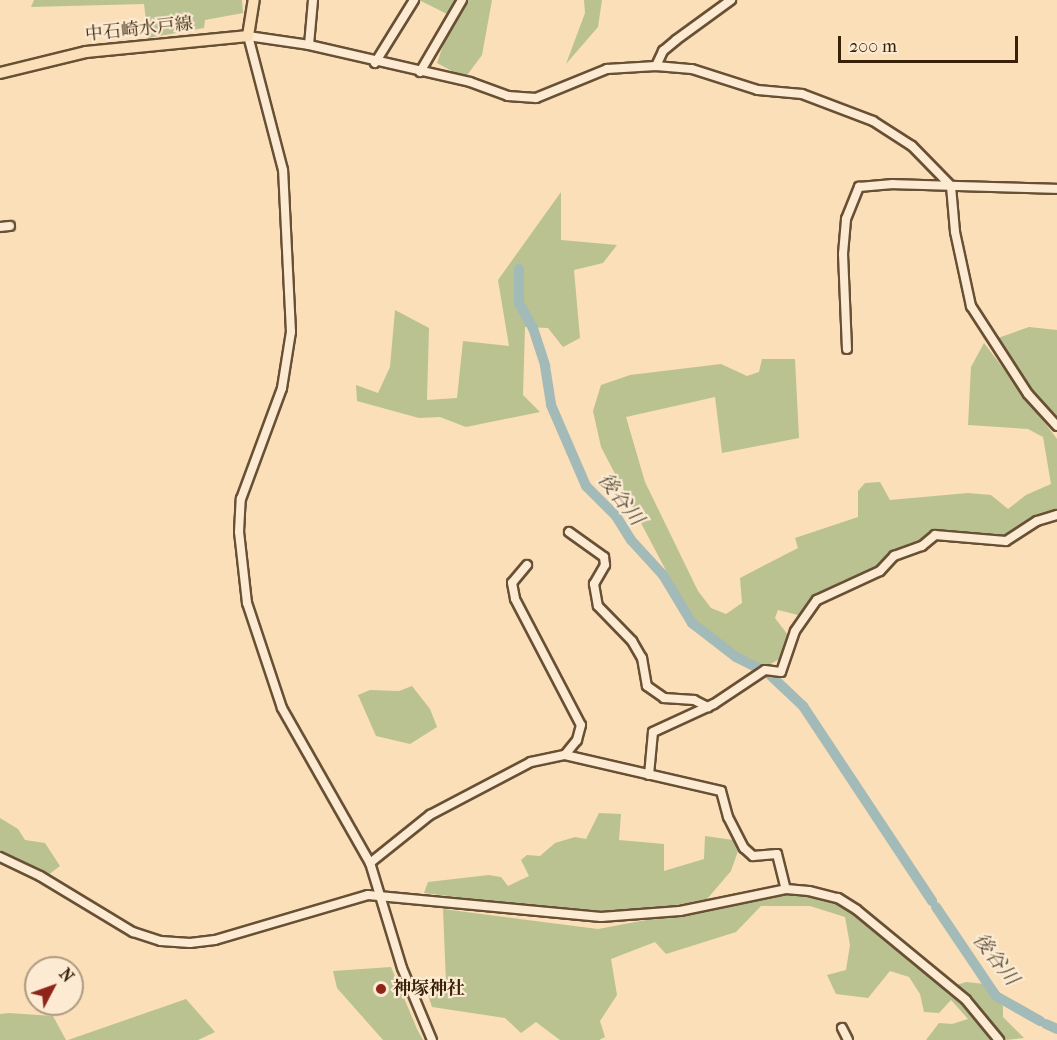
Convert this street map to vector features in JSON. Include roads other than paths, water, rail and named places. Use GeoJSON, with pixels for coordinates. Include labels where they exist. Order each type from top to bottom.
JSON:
{"type":"FeatureCollection","features":[{"type":"Feature","properties":{"kind":"main road"},"geometry":{"type":"LineString","coordinates":[[248,36],[254,0]]}},
{"type":"Feature","properties":{"kind":"main road","name":"中石崎水戸線"},"geometry":{"type":"LineString","coordinates":[[0,73],[86,51],[248,36]]}},
{"type":"Feature","properties":{"kind":"street"},"geometry":{"type":"LineString","coordinates":[[309,45],[313,0]]}},
{"type":"Feature","properties":{"kind":"street"},"geometry":{"type":"LineString","coordinates":[[375,63],[414,0]]}},
{"type":"Feature","properties":{"kind":"street"},"geometry":{"type":"LineString","coordinates":[[420,72],[462,0]]}},
{"type":"Feature","properties":{"kind":"street"},"geometry":{"type":"LineString","coordinates":[[656,66],[676,40],[731,0]]}},
{"type":"Feature","properties":{"kind":"street"},"geometry":{"type":"LineString","coordinates":[[432,1040],[402,968],[370,863],[282,708],[251,623],[243,579],[241,499],[282,388],[291,332],[283,170],[248,36],[309,45],[375,63],[477,84],[508,96],[536,98],[607,69],[656,66],[711,73],[758,90],[802,94],[842,107],[873,121],[912,146],[951,186],[955,232],[971,306],[1028,394],[1057,426]]}},
{"type":"Feature","properties":{"kind":"street"},"geometry":{"type":"LineString","coordinates":[[847,349],[843,254],[846,219],[856,185],[1057,189]]}},
{"type":"Feature","properties":{"kind":"street"},"geometry":{"type":"LineString","coordinates":[[0,227],[10,226]]}},
{"type":"Feature","properties":{"kind":"street"},"geometry":{"type":"LineString","coordinates":[[649,775],[653,732],[708,707],[765,670],[781,672],[795,631],[817,600],[880,571],[894,556],[922,546],[935,535],[1006,541],[1036,521],[1057,515]]}},
{"type":"Feature","properties":{"kind":"street"},"geometry":{"type":"LineString","coordinates":[[569,532],[604,557],[605,565],[594,584],[598,606],[632,641],[642,658],[647,686],[664,698],[694,700],[708,707]]}},
{"type":"Feature","properties":{"kind":"street"},"geometry":{"type":"LineString","coordinates":[[527,565],[512,583],[515,599],[580,725],[577,740],[565,755]]}},
{"type":"Feature","properties":{"kind":"street"},"geometry":{"type":"LineString","coordinates":[[370,863],[430,815],[531,762],[565,755],[721,791],[728,817],[744,848],[753,856],[777,854],[786,889]]}},
{"type":"Feature","properties":{"kind":"street"},"geometry":{"type":"LineString","coordinates":[[0,857],[40,876],[127,929],[176,943],[215,940],[338,901],[379,894],[601,917],[680,911],[786,889],[824,894],[857,910],[966,1000],[999,1040]]}},
{"type":"Feature","properties":{"kind":"street"},"geometry":{"type":"LineString","coordinates":[[842,1028],[848,1040]]}},
{"type":"Feature","properties":{"kind":"waterway","name":"後谷川"},"geometry":{"type":"LineString","coordinates":[[519,269],[519,303],[533,328],[545,366],[551,405],[586,486],[616,516],[631,540],[663,575],[692,623],[736,657],[762,670]]}},
{"type":"Feature","properties":{"kind":"waterway","name":"後谷川"},"geometry":{"type":"LineString","coordinates":[[767,672],[803,706],[932,901]]}},
{"type":"Feature","properties":{"kind":"waterway","name":"後谷川"},"geometry":{"type":"LineString","coordinates":[[936,907],[996,996],[1040,1021]]}},
{"type":"Feature","properties":{"kind":"waterway","name":"後谷川"},"geometry":{"type":"LineString","coordinates":[[1046,1024],[1057,1029]]}},
{"type":"Feature","properties":{"kind":"place","name":"神塚神社"},"geometry":{"type":"Point","coordinates":[381,989]}}]}
